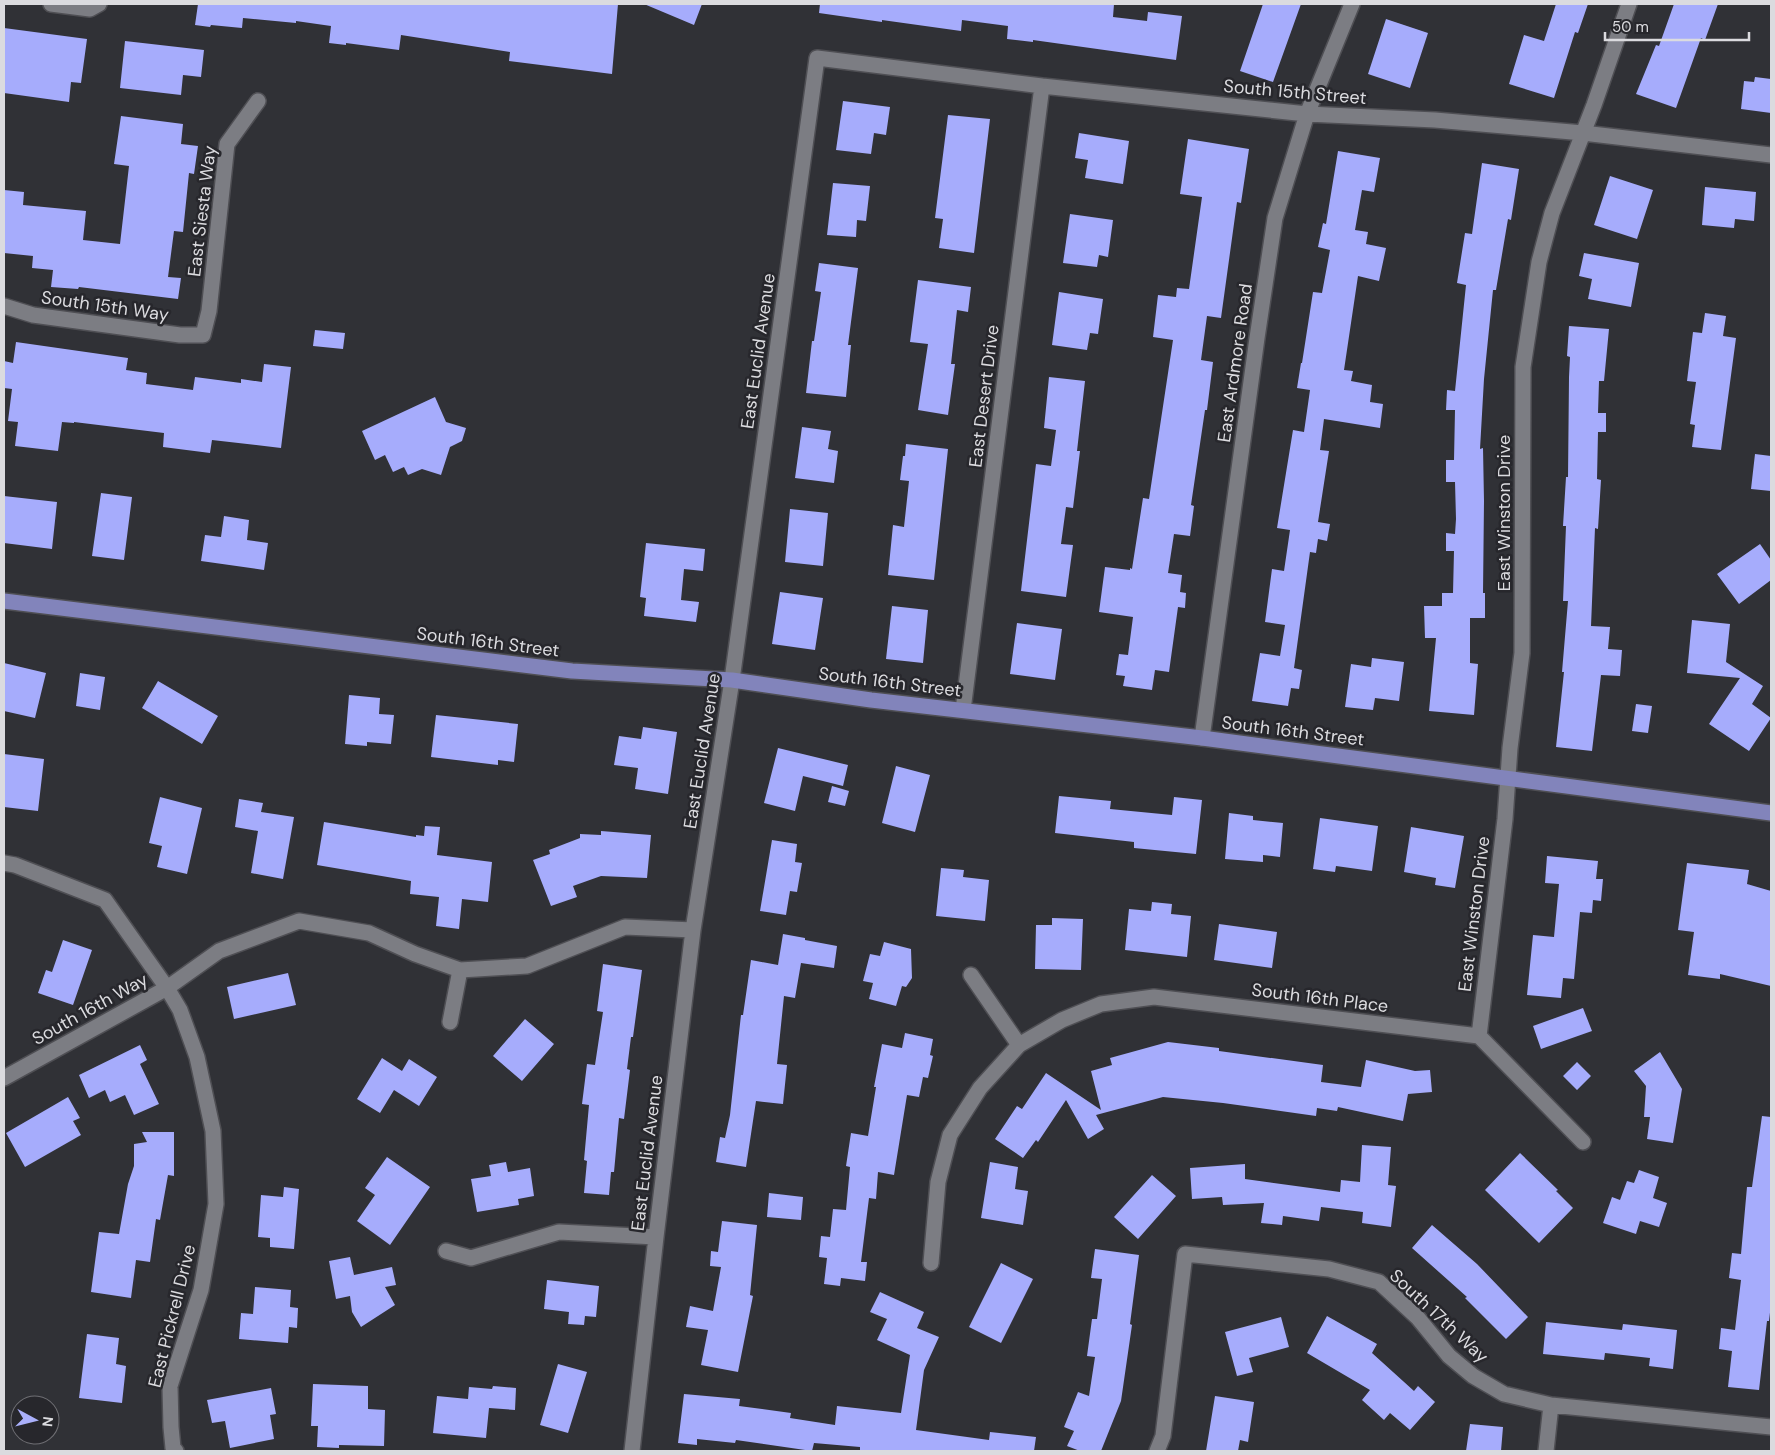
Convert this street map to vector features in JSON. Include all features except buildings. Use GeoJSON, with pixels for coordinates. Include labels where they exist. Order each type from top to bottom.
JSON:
{"type":"FeatureCollection","features":[{"type":"Feature","properties":{"kind":"main road","name":"South 16th Street"},"geometry":{"type":"LineString","coordinates":[[4,601],[572,671],[732,680],[871,700],[1202,738],[1771,813]]}},
{"type":"Feature","properties":{"kind":"street"},"geometry":{"type":"LineString","coordinates":[[51,4],[90,9],[100,4]]}},
{"type":"Feature","properties":{"kind":"street","name":"East Ardmore Road"},"geometry":{"type":"LineString","coordinates":[[1202,738],[1275,218],[1307,114],[1352,4]]}},
{"type":"Feature","properties":{"kind":"street","name":"East Winston Drive"},"geometry":{"type":"LineString","coordinates":[[1479,1036],[1505,819],[1522,654],[1523,367],[1539,262],[1552,213],[1629,4]]}},
{"type":"Feature","properties":{"kind":"street","name":"South 15th Street"},"geometry":{"type":"LineString","coordinates":[[817,58],[1042,86],[1307,114],[1435,120],[1583,133],[1771,155]]}},
{"type":"Feature","properties":{"kind":"street","name":"East Euclid Avenue"},"geometry":{"type":"LineString","coordinates":[[632,1451],[693,930],[732,680],[817,58]]}},
{"type":"Feature","properties":{"kind":"street","name":"East Desert Drive"},"geometry":{"type":"LineString","coordinates":[[963,710],[1042,86]]}},
{"type":"Feature","properties":{"kind":"street","name":"East Siesta Way"},"geometry":{"type":"LineString","coordinates":[[203,335],[209,311],[227,144],[258,101]]}},
{"type":"Feature","properties":{"kind":"street","name":"South 15th Way"},"geometry":{"type":"LineString","coordinates":[[4,306],[33,315],[180,335],[203,335]]}},
{"type":"Feature","properties":{"kind":"street"},"geometry":{"type":"LineString","coordinates":[[4,863],[15,865],[105,900],[167,988],[219,951],[299,922],[369,933],[415,954],[460,970],[527,966],[624,926],[693,930]]}},
{"type":"Feature","properties":{"kind":"street"},"geometry":{"type":"LineString","coordinates":[[450,1022],[460,970]]}},
{"type":"Feature","properties":{"kind":"street"},"geometry":{"type":"LineString","coordinates":[[971,975],[1019,1045]]}},
{"type":"Feature","properties":{"kind":"street","name":"South 16th Way"},"geometry":{"type":"LineString","coordinates":[[4,1078],[167,988]]}},
{"type":"Feature","properties":{"kind":"street","name":"East Pickrell Drive"},"geometry":{"type":"LineString","coordinates":[[167,988],[180,1010],[197,1058],[213,1131],[216,1204],[201,1290],[170,1386],[171,1428],[176,1451]]}},
{"type":"Feature","properties":{"kind":"street","name":"South 16th Place"},"geometry":{"type":"LineString","coordinates":[[930,1263],[938,1182],[950,1135],[980,1088],[1019,1045],[1062,1020],[1101,1004],[1154,997],[1479,1036]]}},
{"type":"Feature","properties":{"kind":"street"},"geometry":{"type":"LineString","coordinates":[[1479,1036],[1583,1142]]}},
{"type":"Feature","properties":{"kind":"street"},"geometry":{"type":"LineString","coordinates":[[446,1251],[470,1258],[559,1232],[656,1237]]}},
{"type":"Feature","properties":{"kind":"street","name":"South 17th Way"},"geometry":{"type":"LineString","coordinates":[[1156,1451],[1163,1436],[1185,1254],[1330,1269],[1379,1282],[1418,1318],[1449,1356],[1473,1376],[1504,1394],[1551,1404],[1771,1427]]}},
{"type":"Feature","properties":{"kind":"street"},"geometry":{"type":"LineString","coordinates":[[1546,1451],[1551,1404]]}}]}
